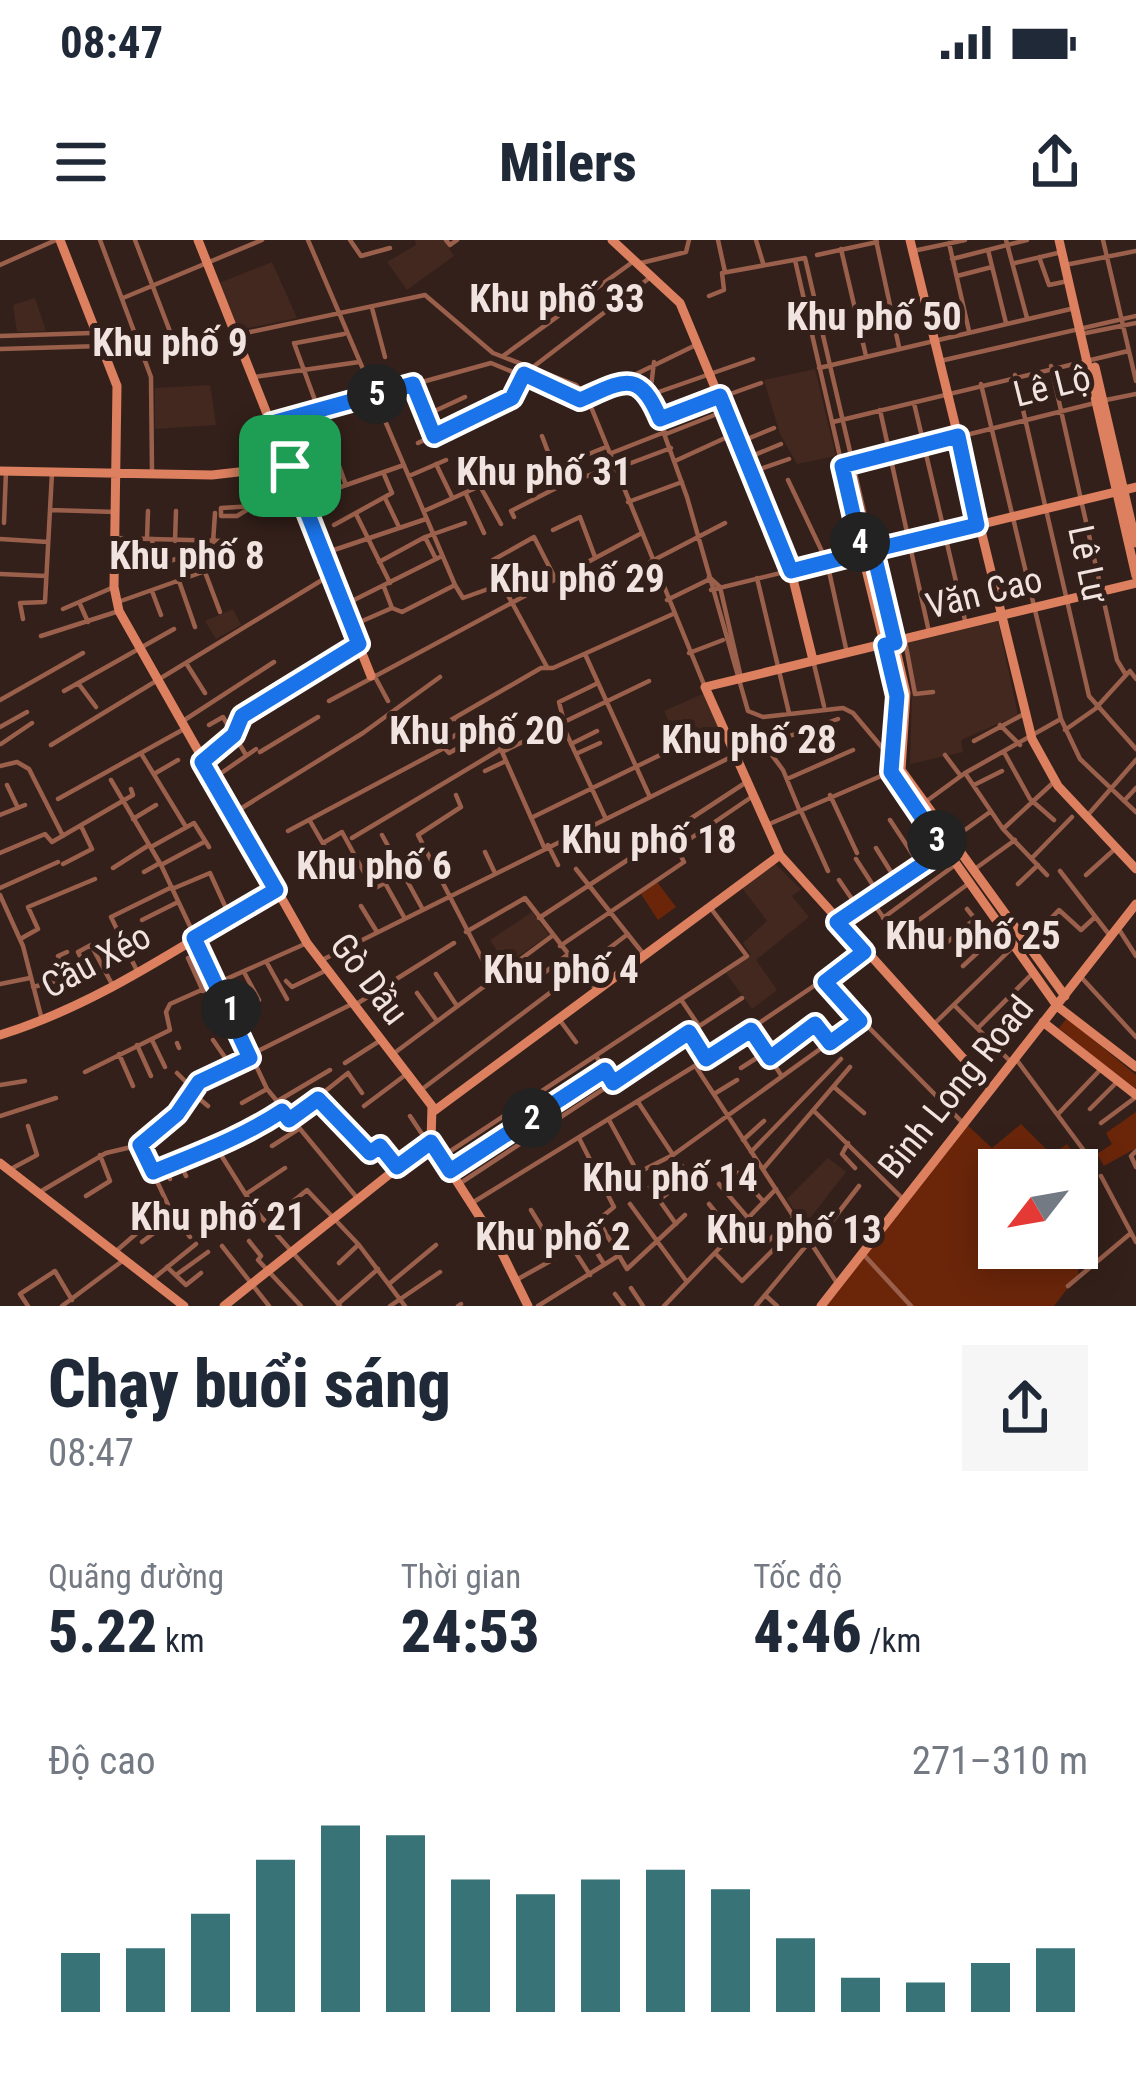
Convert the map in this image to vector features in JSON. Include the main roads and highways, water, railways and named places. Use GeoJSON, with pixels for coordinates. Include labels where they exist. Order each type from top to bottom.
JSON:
{"type":"FeatureCollection","features":[{"type":"Feature","properties":{"kind":"district","name":"Khu phố 33"},"geometry":{"type":"Point","coordinates":[557,299]}},
{"type":"Feature","properties":{"kind":"district","name":"Khu phố 50"},"geometry":{"type":"Point","coordinates":[874,317]}},
{"type":"Feature","properties":{"kind":"district","name":"Khu phố 9"},"geometry":{"type":"Point","coordinates":[170,343]}},
{"type":"Feature","properties":{"kind":"district","name":"Khu phố 31"},"geometry":{"type":"Point","coordinates":[544,472]}},
{"type":"Feature","properties":{"kind":"district","name":"Khu phố 8"},"geometry":{"type":"Point","coordinates":[187,556]}},
{"type":"Feature","properties":{"kind":"district","name":"Khu phố 29"},"geometry":{"type":"Point","coordinates":[577,579]}},
{"type":"Feature","properties":{"kind":"district","name":"Khu phố 20"},"geometry":{"type":"Point","coordinates":[477,731]}},
{"type":"Feature","properties":{"kind":"district","name":"Khu phố 28"},"geometry":{"type":"Point","coordinates":[749,740]}},
{"type":"Feature","properties":{"kind":"district","name":"Khu phố 18"},"geometry":{"type":"Point","coordinates":[649,840]}},
{"type":"Feature","properties":{"kind":"district","name":"Khu phố 6"},"geometry":{"type":"Point","coordinates":[374,866]}},
{"type":"Feature","properties":{"kind":"district","name":"Khu phố 25"},"geometry":{"type":"Point","coordinates":[973,936]}},
{"type":"Feature","properties":{"kind":"district","name":"Khu phố 4"},"geometry":{"type":"Point","coordinates":[561,970]}},
{"type":"Feature","properties":{"kind":"district","name":"Khu phố 14"},"geometry":{"type":"Point","coordinates":[670,1178]}},
{"type":"Feature","properties":{"kind":"district","name":"Khu phố 21"},"geometry":{"type":"Point","coordinates":[218,1217]}},
{"type":"Feature","properties":{"kind":"district","name":"Khu phố 13"},"geometry":{"type":"Point","coordinates":[794,1230]}},
{"type":"Feature","properties":{"kind":"district","name":"Khu phố 2"},"geometry":{"type":"Point","coordinates":[553,1237]}}]}
